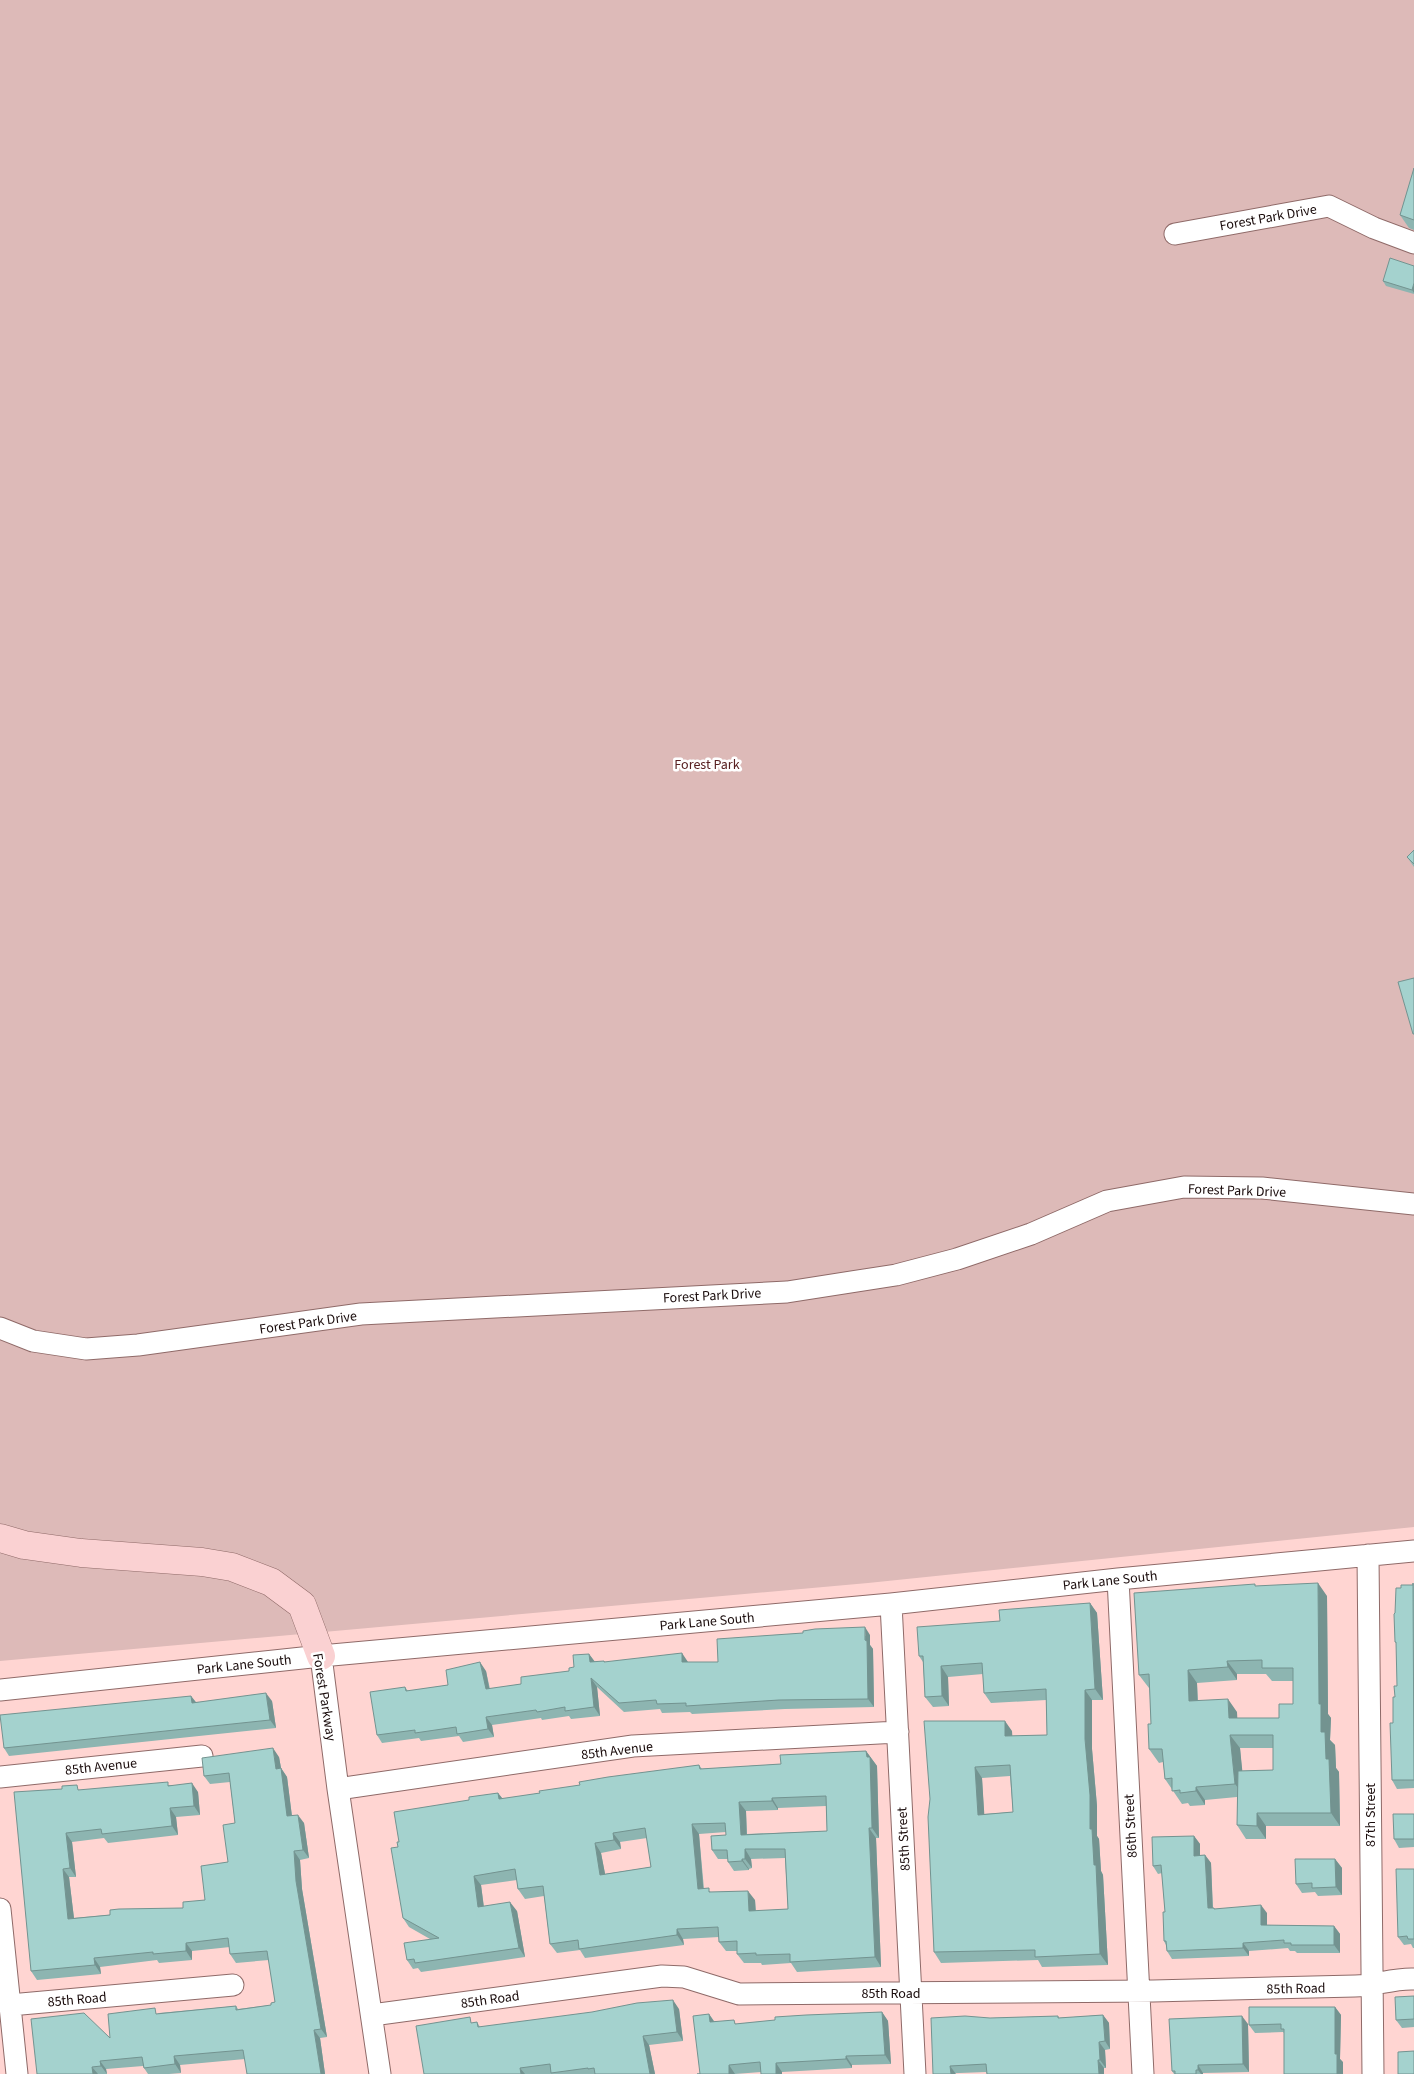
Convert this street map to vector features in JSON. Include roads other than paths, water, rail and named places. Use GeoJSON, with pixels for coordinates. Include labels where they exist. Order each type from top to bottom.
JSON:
{"type":"FeatureCollection","features":[{"type":"Feature","properties":{"kind":"street","name":"Forest Park Drive"},"geometry":{"type":"LineString","coordinates":[[1175,234],[1329,206],[1374,228],[1414,243]]}},
{"type":"Feature","properties":{"kind":"street","name":"Forest Park Drive"},"geometry":{"type":"LineString","coordinates":[[0,1328],[33,1341],[86,1349],[138,1345],[361,1314],[787,1292],[896,1275],[957,1259],[1031,1234],[1106,1201],[1184,1187],[1262,1188],[1414,1204]]}},
{"type":"Feature","properties":{"kind":"street","name":"Forest Parkway"},"geometry":{"type":"LineString","coordinates":[[0,1538],[24,1545],[81,1553],[232,1566],[272,1582],[302,1605],[321,1656],[338,1789],[380,2074]]}},
{"type":"Feature","properties":{"kind":"street","name":"Park Lane South"},"geometry":{"type":"LineString","coordinates":[[0,1690],[321,1656],[891,1604],[1118,1578],[1414,1551]]}},
{"type":"Feature","properties":{"kind":"street","name":"87th Street"},"geometry":{"type":"LineString","coordinates":[[1368,1555],[1373,2074]]}},
{"type":"Feature","properties":{"kind":"street","name":"86th Street"},"geometry":{"type":"LineString","coordinates":[[1118,1578],[1143,2074]]}},
{"type":"Feature","properties":{"kind":"street","name":"85th Street"},"geometry":{"type":"LineString","coordinates":[[891,1604],[915,2074]]}},
{"type":"Feature","properties":{"kind":"street","name":"85th Avenue"},"geometry":{"type":"LineString","coordinates":[[338,1789],[633,1746],[898,1732]]}},
{"type":"Feature","properties":{"kind":"street","name":"85th Avenue"},"geometry":{"type":"LineString","coordinates":[[0,1777],[202,1756]]}},
{"type":"Feature","properties":{"kind":"street"},"geometry":{"type":"LineString","coordinates":[[0,1909],[17,2074]]}},
{"type":"Feature","properties":{"kind":"street","name":"85th Road"},"geometry":{"type":"LineString","coordinates":[[372,2015],[662,1976],[684,1977],[739,1994],[1139,1991],[1371,1986],[1396,1978],[1414,1979]]}},
{"type":"Feature","properties":{"kind":"street","name":"85th Road"},"geometry":{"type":"LineString","coordinates":[[10,2005],[233,1985]]}},
{"type":"Feature","properties":{"kind":"park label","name":"Forest Park"},"geometry":{"type":"Point","coordinates":[707,764]}}]}
